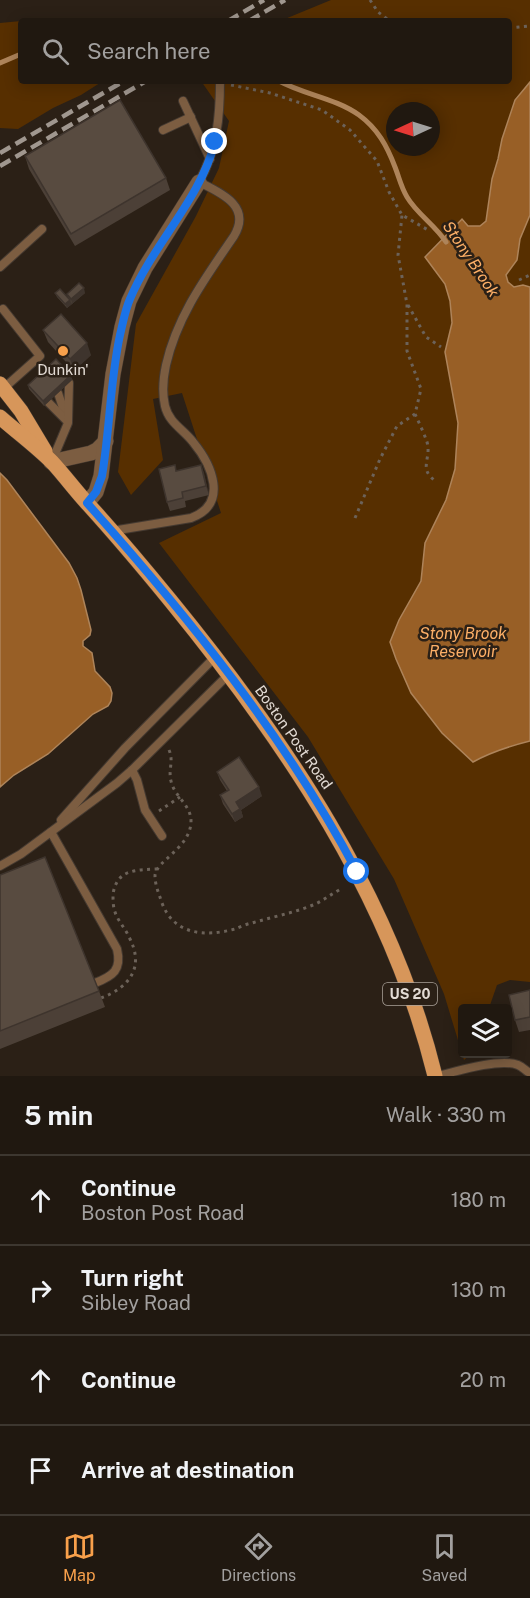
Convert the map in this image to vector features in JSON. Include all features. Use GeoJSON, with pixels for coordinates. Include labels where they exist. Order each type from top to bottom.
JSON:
{"type":"FeatureCollection","features":[{"type":"Feature","properties":{"kind":"main road","name":"Boston Post Road"},"geometry":{"type":"LineString","coordinates":[[2,386],[29,423],[51,462]]}},
{"type":"Feature","properties":{"kind":"main road","name":"Boston Post Road"},"geometry":{"type":"LineString","coordinates":[[0,417],[51,462],[182,614],[303,780],[335,832],[378,914],[402,971],[436,1076]]}},
{"type":"Feature","properties":{"kind":"street"},"geometry":{"type":"LineString","coordinates":[[87,503],[99,485],[113,374],[129,302],[146,268],[200,182]]}},
{"type":"Feature","properties":{"kind":"street"},"geometry":{"type":"LineString","coordinates":[[51,462],[91,453],[106,441]]}},
{"type":"Feature","properties":{"kind":"lane"},"geometry":{"type":"LineString","coordinates":[[112,531],[191,518],[207,508],[214,495],[214,482],[204,459],[193,442],[169,417],[163,395],[169,354],[181,321],[194,294],[237,231],[239,222],[238,213],[232,202],[222,193],[200,182],[210,159],[219,123],[220,84]]}},
{"type":"Feature","properties":{"kind":"lane"},"geometry":{"type":"LineString","coordinates":[[183,101],[210,159]]}},
{"type":"Feature","properties":{"kind":"lane"},"geometry":{"type":"LineString","coordinates":[[163,130],[191,117]]}},
{"type":"Feature","properties":{"kind":"lane"},"geometry":{"type":"LineString","coordinates":[[0,267],[42,229]]}},
{"type":"Feature","properties":{"kind":"lane"},"geometry":{"type":"LineString","coordinates":[[2,386],[25,376],[40,362],[3,309]]}},
{"type":"Feature","properties":{"kind":"lane"},"geometry":{"type":"LineString","coordinates":[[51,462],[68,423],[69,383]]}},
{"type":"Feature","properties":{"kind":"lane"},"geometry":{"type":"LineString","coordinates":[[57,393],[68,423]]}},
{"type":"Feature","properties":{"kind":"lane"},"geometry":{"type":"LineString","coordinates":[[48,402],[68,423]]}},
{"type":"Feature","properties":{"kind":"lane"},"geometry":{"type":"LineString","coordinates":[[51,832],[125,748],[215,657]]}},
{"type":"Feature","properties":{"kind":"lane"},"geometry":{"type":"LineString","coordinates":[[0,866],[21,854],[117,783],[228,675]]}},
{"type":"Feature","properties":{"kind":"lane"},"geometry":{"type":"LineString","coordinates":[[132,770],[143,805],[162,836]]}},
{"type":"Feature","properties":{"kind":"lane"},"geometry":{"type":"LineString","coordinates":[[51,832],[117,949],[119,962],[115,972],[95,983]]}},
{"type":"Feature","properties":{"kind":"lane"},"geometry":{"type":"LineString","coordinates":[[436,1076],[474,1067],[506,1063],[517,1065],[530,1073]]}},
{"type":"Feature","properties":{"kind":"path"},"geometry":{"type":"LineString","coordinates":[[370,0],[378,12],[386,18]]}},
{"type":"Feature","properties":{"kind":"path"},"geometry":{"type":"LineString","coordinates":[[512,28],[530,26]]}},
{"type":"Feature","properties":{"kind":"path"},"geometry":{"type":"LineString","coordinates":[[229,84],[270,93],[322,110],[350,130],[377,161],[388,192],[402,215],[428,230]]}},
{"type":"Feature","properties":{"kind":"path"},"geometry":{"type":"LineString","coordinates":[[402,215],[398,255],[407,304],[407,351],[421,389],[415,414],[428,445],[425,468],[431,478],[437,482]]}},
{"type":"Feature","properties":{"kind":"path"},"geometry":{"type":"LineString","coordinates":[[519,280],[530,275]]}},
{"type":"Feature","properties":{"kind":"path"},"geometry":{"type":"LineString","coordinates":[[407,304],[426,337],[441,347]]}},
{"type":"Feature","properties":{"kind":"path"},"geometry":{"type":"LineString","coordinates":[[355,518],[397,426],[415,414]]}},
{"type":"Feature","properties":{"kind":"path"},"geometry":{"type":"LineString","coordinates":[[101,998],[114,993],[128,981],[136,963],[132,943],[114,911],[116,884],[127,873],[156,869],[178,850],[189,828],[190,815],[171,782],[172,757],[169,749]]}},
{"type":"Feature","properties":{"kind":"path"},"geometry":{"type":"LineString","coordinates":[[150,818],[180,797]]}},
{"type":"Feature","properties":{"kind":"path"},"geometry":{"type":"LineString","coordinates":[[156,869],[157,889],[166,912],[180,926],[200,933],[233,929],[308,907],[340,889]]}},
{"type":"Feature","properties":{"kind":"shaded area"},"geometry":{"type":"Polygon","coordinates":[[[331,0],[530,0],[530,82],[515,100],[502,139],[486,221],[480,226],[468,226],[462,219],[425,256],[445,284],[450,301],[452,323],[445,352],[458,423],[455,469],[446,500],[425,543],[421,581],[399,620],[411,693],[442,733],[472,762],[509,746],[530,741],[530,982],[510,980],[497,985],[490,1004],[458,1004],[458,1040],[444,994],[394,879],[308,737],[159,543],[221,513],[182,393],[153,399],[163,460],[131,495],[118,472],[136,324],[196,216],[219,168],[229,121],[203,84],[512,84],[512,18],[287,18],[331,0]]]}},
{"type":"Feature","properties":{"kind":"shaded area"},"geometry":{"type":"Polygon","coordinates":[[[18,21],[18,84],[98,84],[18,129],[0,128],[0,23],[18,21]]]}},
{"type":"Feature","properties":{"kind":"shaded area"},"geometry":{"type":"Polygon","coordinates":[[[530,215],[530,287],[523,285],[514,287],[508,282],[506,275],[517,260],[520,239],[530,215]]]}},
{"type":"Feature","properties":{"kind":"water","name":"Stony Brook Reservoir"},"geometry":{"type":"Polygon","coordinates":[[[530,82],[530,215],[520,239],[517,260],[506,275],[508,282],[514,287],[523,285],[530,287],[530,741],[473,762],[442,733],[411,693],[390,642],[399,620],[421,581],[425,543],[446,500],[455,469],[458,423],[445,352],[452,323],[450,301],[445,284],[425,257],[462,219],[468,226],[480,226],[486,221],[492,179],[502,139],[515,100],[530,82]]]}},
{"type":"Feature","properties":{"kind":"water"},"geometry":{"type":"Polygon","coordinates":[[[0,473],[69,563],[77,578],[91,630],[90,635],[83,641],[83,646],[92,653],[95,671],[110,687],[112,693],[108,706],[93,714],[48,754],[14,775],[0,787],[0,473]]]}},
{"type":"Feature","properties":{"kind":"building"},"geometry":{"type":"Polygon","coordinates":[[[120,100],[166,178],[71,234],[25,156],[120,100]]]}},
{"type":"Feature","properties":{"kind":"building"},"geometry":{"type":"Polygon","coordinates":[[[79,283],[84,288],[71,299],[67,294],[79,283]]]}},
{"type":"Feature","properties":{"kind":"building"},"geometry":{"type":"Polygon","coordinates":[[[60,289],[70,300],[65,304],[55,293],[60,289]]]}},
{"type":"Feature","properties":{"kind":"building"},"geometry":{"type":"Polygon","coordinates":[[[61,314],[87,343],[70,359],[43,330],[61,314]]]}},
{"type":"Feature","properties":{"kind":"building"},"geometry":{"type":"Polygon","coordinates":[[[56,359],[71,375],[43,401],[28,385],[56,359]]]}},
{"type":"Feature","properties":{"kind":"building"},"geometry":{"type":"Polygon","coordinates":[[[175,465],[176,471],[201,465],[206,486],[182,492],[183,498],[167,502],[159,469],[175,465]]]}},
{"type":"Feature","properties":{"kind":"building"},"geometry":{"type":"Polygon","coordinates":[[[239,757],[259,787],[236,802],[240,809],[232,814],[220,795],[229,790],[217,772],[239,757]]]}},
{"type":"Feature","properties":{"kind":"building"},"geometry":{"type":"Polygon","coordinates":[[[45,857],[99,991],[0,1031],[0,875],[45,857]]]}},
{"type":"Feature","properties":{"kind":"building"},"geometry":{"type":"Polygon","coordinates":[[[530,990],[530,1017],[515,1020],[509,995],[530,990]]]}},
{"type":"Feature","properties":{"kind":"waterway","name":"Stony Brook"},"geometry":{"type":"LineString","coordinates":[[0,63],[18,55]]}},
{"type":"Feature","properties":{"kind":"waterway","name":"Stony Brook"},"geometry":{"type":"LineString","coordinates":[[286,84],[340,104],[366,120],[385,145],[407,197],[446,242]]}},
{"type":"Feature","properties":{"kind":"railway"},"geometry":{"type":"LineString","coordinates":[[233,18],[264,0]]}},
{"type":"Feature","properties":{"kind":"railway"},"geometry":{"type":"LineString","coordinates":[[254,18],[285,0]]}},
{"type":"Feature","properties":{"kind":"railway"},"geometry":{"type":"LineString","coordinates":[[0,153],[119,84]]}},
{"type":"Feature","properties":{"kind":"railway"},"geometry":{"type":"LineString","coordinates":[[0,166],[141,84]]}},
{"type":"Feature","properties":{"kind":"place","name":"Dunkin'"},"geometry":{"type":"Point","coordinates":[63,351]}},
{"type":"Feature","properties":{"kind":"route"},"geometry":{"type":"LineString","coordinates":[[215,142],[200,182],[146,268],[126,309],[113,374],[102,476],[96,492],[87,503],[182,614],[250,704],[303,780],[357,872]]}}]}
